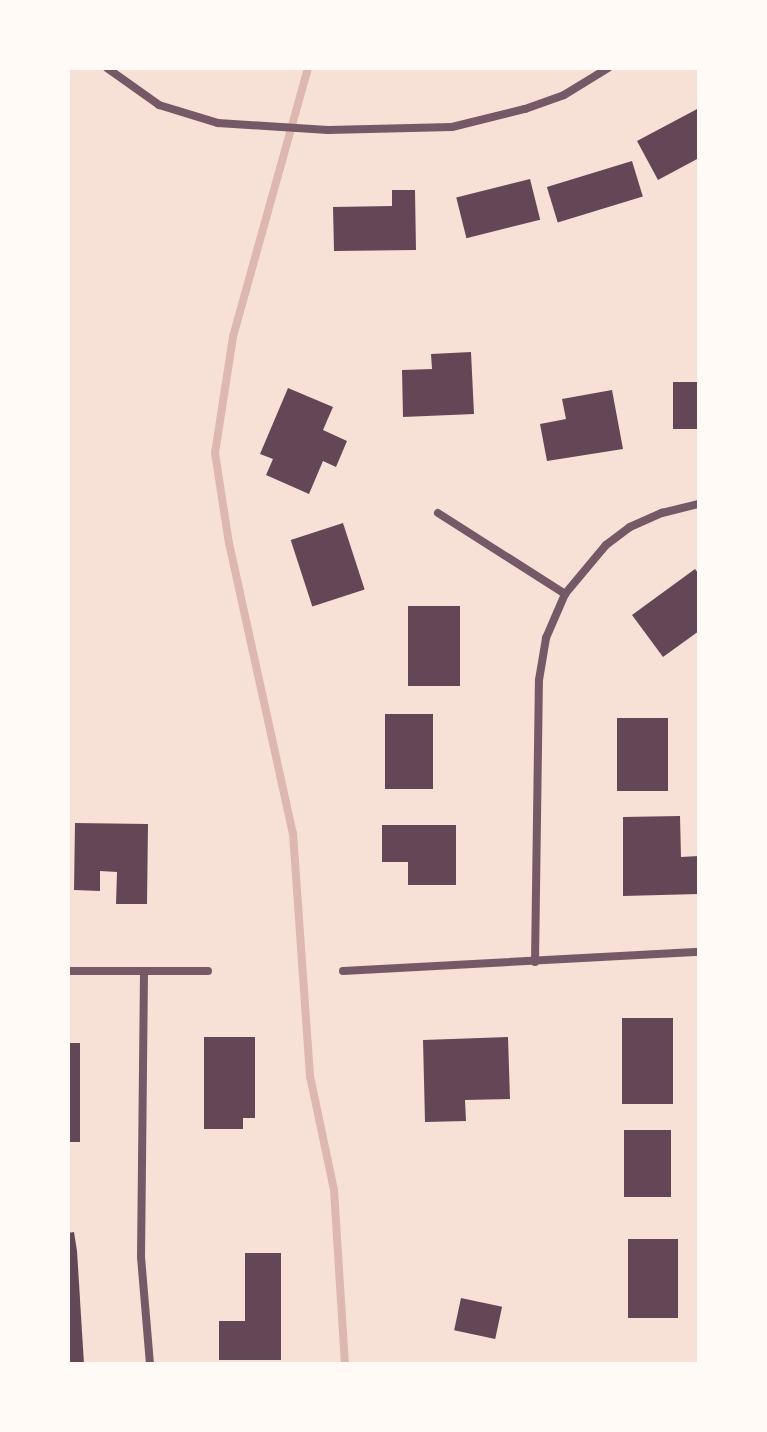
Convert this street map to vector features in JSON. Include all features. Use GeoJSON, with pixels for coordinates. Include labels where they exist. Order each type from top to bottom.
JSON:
{"type":"FeatureCollection","features":[{"type":"Feature","properties":{"kind":"street"},"geometry":{"type":"LineString","coordinates":[[107,68],[159,105],[218,123],[328,130],[452,127],[525,109],[564,95],[608,68]]}},
{"type":"Feature","properties":{"kind":"street"},"geometry":{"type":"LineString","coordinates":[[535,962],[539,680],[546,638],[565,594],[606,545],[630,527],[662,513],[699,504]]}},
{"type":"Feature","properties":{"kind":"street"},"geometry":{"type":"LineString","coordinates":[[438,513],[565,594]]}},
{"type":"Feature","properties":{"kind":"street"},"geometry":{"type":"LineString","coordinates":[[343,971],[699,952]]}},
{"type":"Feature","properties":{"kind":"street"},"geometry":{"type":"LineString","coordinates":[[68,971],[208,971]]}},
{"type":"Feature","properties":{"kind":"street"},"geometry":{"type":"LineString","coordinates":[[144,972],[141,1257],[150,1364]]}},
{"type":"Feature","properties":{"kind":"building"},"geometry":{"type":"Polygon","coordinates":[[[699,108],[699,158],[658,180],[637,141],[699,108]]]}},
{"type":"Feature","properties":{"kind":"building"},"geometry":{"type":"Polygon","coordinates":[[[632,161],[643,196],[558,222],[547,187],[632,161]]]}},
{"type":"Feature","properties":{"kind":"building"},"geometry":{"type":"Polygon","coordinates":[[[530,179],[540,220],[466,238],[456,197],[530,179]]]}},
{"type":"Feature","properties":{"kind":"building"},"geometry":{"type":"Polygon","coordinates":[[[392,190],[415,190],[416,250],[334,251],[333,207],[392,206],[392,190]]]}},
{"type":"Feature","properties":{"kind":"building"},"geometry":{"type":"Polygon","coordinates":[[[471,352],[474,414],[403,417],[402,370],[432,369],[431,354],[471,352]]]}},
{"type":"Feature","properties":{"kind":"building"},"geometry":{"type":"Polygon","coordinates":[[[673,382],[699,382],[699,429],[673,429],[673,382]]]}},
{"type":"Feature","properties":{"kind":"building"},"geometry":{"type":"Polygon","coordinates":[[[288,388],[333,407],[323,430],[347,441],[336,467],[323,461],[309,494],[266,475],[273,459],[260,454],[288,388]]]}},
{"type":"Feature","properties":{"kind":"building"},"geometry":{"type":"Polygon","coordinates":[[[612,390],[623,449],[547,461],[540,424],[566,419],[562,399],[612,390]]]}},
{"type":"Feature","properties":{"kind":"building"},"geometry":{"type":"Polygon","coordinates":[[[343,523],[365,590],[312,607],[291,540],[343,523]]]}},
{"type":"Feature","properties":{"kind":"building"},"geometry":{"type":"Polygon","coordinates":[[[695,569],[699,574],[699,631],[663,657],[632,615],[695,569]]]}},
{"type":"Feature","properties":{"kind":"building"},"geometry":{"type":"Polygon","coordinates":[[[408,606],[460,606],[460,686],[408,686],[408,606]]]}},
{"type":"Feature","properties":{"kind":"building"},"geometry":{"type":"Polygon","coordinates":[[[385,714],[433,714],[433,789],[385,789],[385,714]]]}},
{"type":"Feature","properties":{"kind":"building"},"geometry":{"type":"Polygon","coordinates":[[[617,718],[668,718],[668,791],[617,791],[617,718]]]}},
{"type":"Feature","properties":{"kind":"building"},"geometry":{"type":"Polygon","coordinates":[[[680,816],[681,857],[699,856],[699,894],[623,896],[623,817],[680,816]]]}},
{"type":"Feature","properties":{"kind":"building"},"geometry":{"type":"Polygon","coordinates":[[[75,823],[148,824],[147,904],[116,904],[117,872],[100,871],[100,891],[74,890],[75,823]]]}},
{"type":"Feature","properties":{"kind":"building"},"geometry":{"type":"Polygon","coordinates":[[[382,825],[456,825],[456,885],[408,885],[408,862],[382,862],[382,825]]]}},
{"type":"Feature","properties":{"kind":"building"},"geometry":{"type":"Polygon","coordinates":[[[622,1018],[673,1018],[673,1104],[622,1104],[622,1018]]]}},
{"type":"Feature","properties":{"kind":"building"},"geometry":{"type":"Polygon","coordinates":[[[204,1037],[255,1037],[255,1118],[243,1118],[243,1129],[204,1129],[204,1037]]]}},
{"type":"Feature","properties":{"kind":"building"},"geometry":{"type":"Polygon","coordinates":[[[508,1037],[510,1099],[465,1100],[466,1121],[425,1122],[423,1040],[508,1037]]]}},
{"type":"Feature","properties":{"kind":"building"},"geometry":{"type":"Polygon","coordinates":[[[68,1043],[80,1043],[80,1142],[68,1142],[68,1043]]]}},
{"type":"Feature","properties":{"kind":"building"},"geometry":{"type":"Polygon","coordinates":[[[624,1130],[671,1130],[671,1197],[624,1197],[624,1130]]]}},
{"type":"Feature","properties":{"kind":"building"},"geometry":{"type":"Polygon","coordinates":[[[74,1232],[84,1364],[68,1364],[68,1233],[74,1232]]]}},
{"type":"Feature","properties":{"kind":"building"},"geometry":{"type":"Polygon","coordinates":[[[628,1239],[678,1239],[678,1318],[628,1318],[628,1239]]]}},
{"type":"Feature","properties":{"kind":"building"},"geometry":{"type":"Polygon","coordinates":[[[245,1253],[281,1253],[281,1360],[219,1360],[219,1321],[245,1321],[245,1253]]]}},
{"type":"Feature","properties":{"kind":"building"},"geometry":{"type":"Polygon","coordinates":[[[461,1298],[502,1307],[495,1339],[454,1330],[461,1298]]]}},
{"type":"Feature","properties":{"kind":"waterway"},"geometry":{"type":"LineString","coordinates":[[308,68],[233,337],[215,453],[229,543],[293,833],[310,1076],[334,1190],[345,1364]]}}]}
